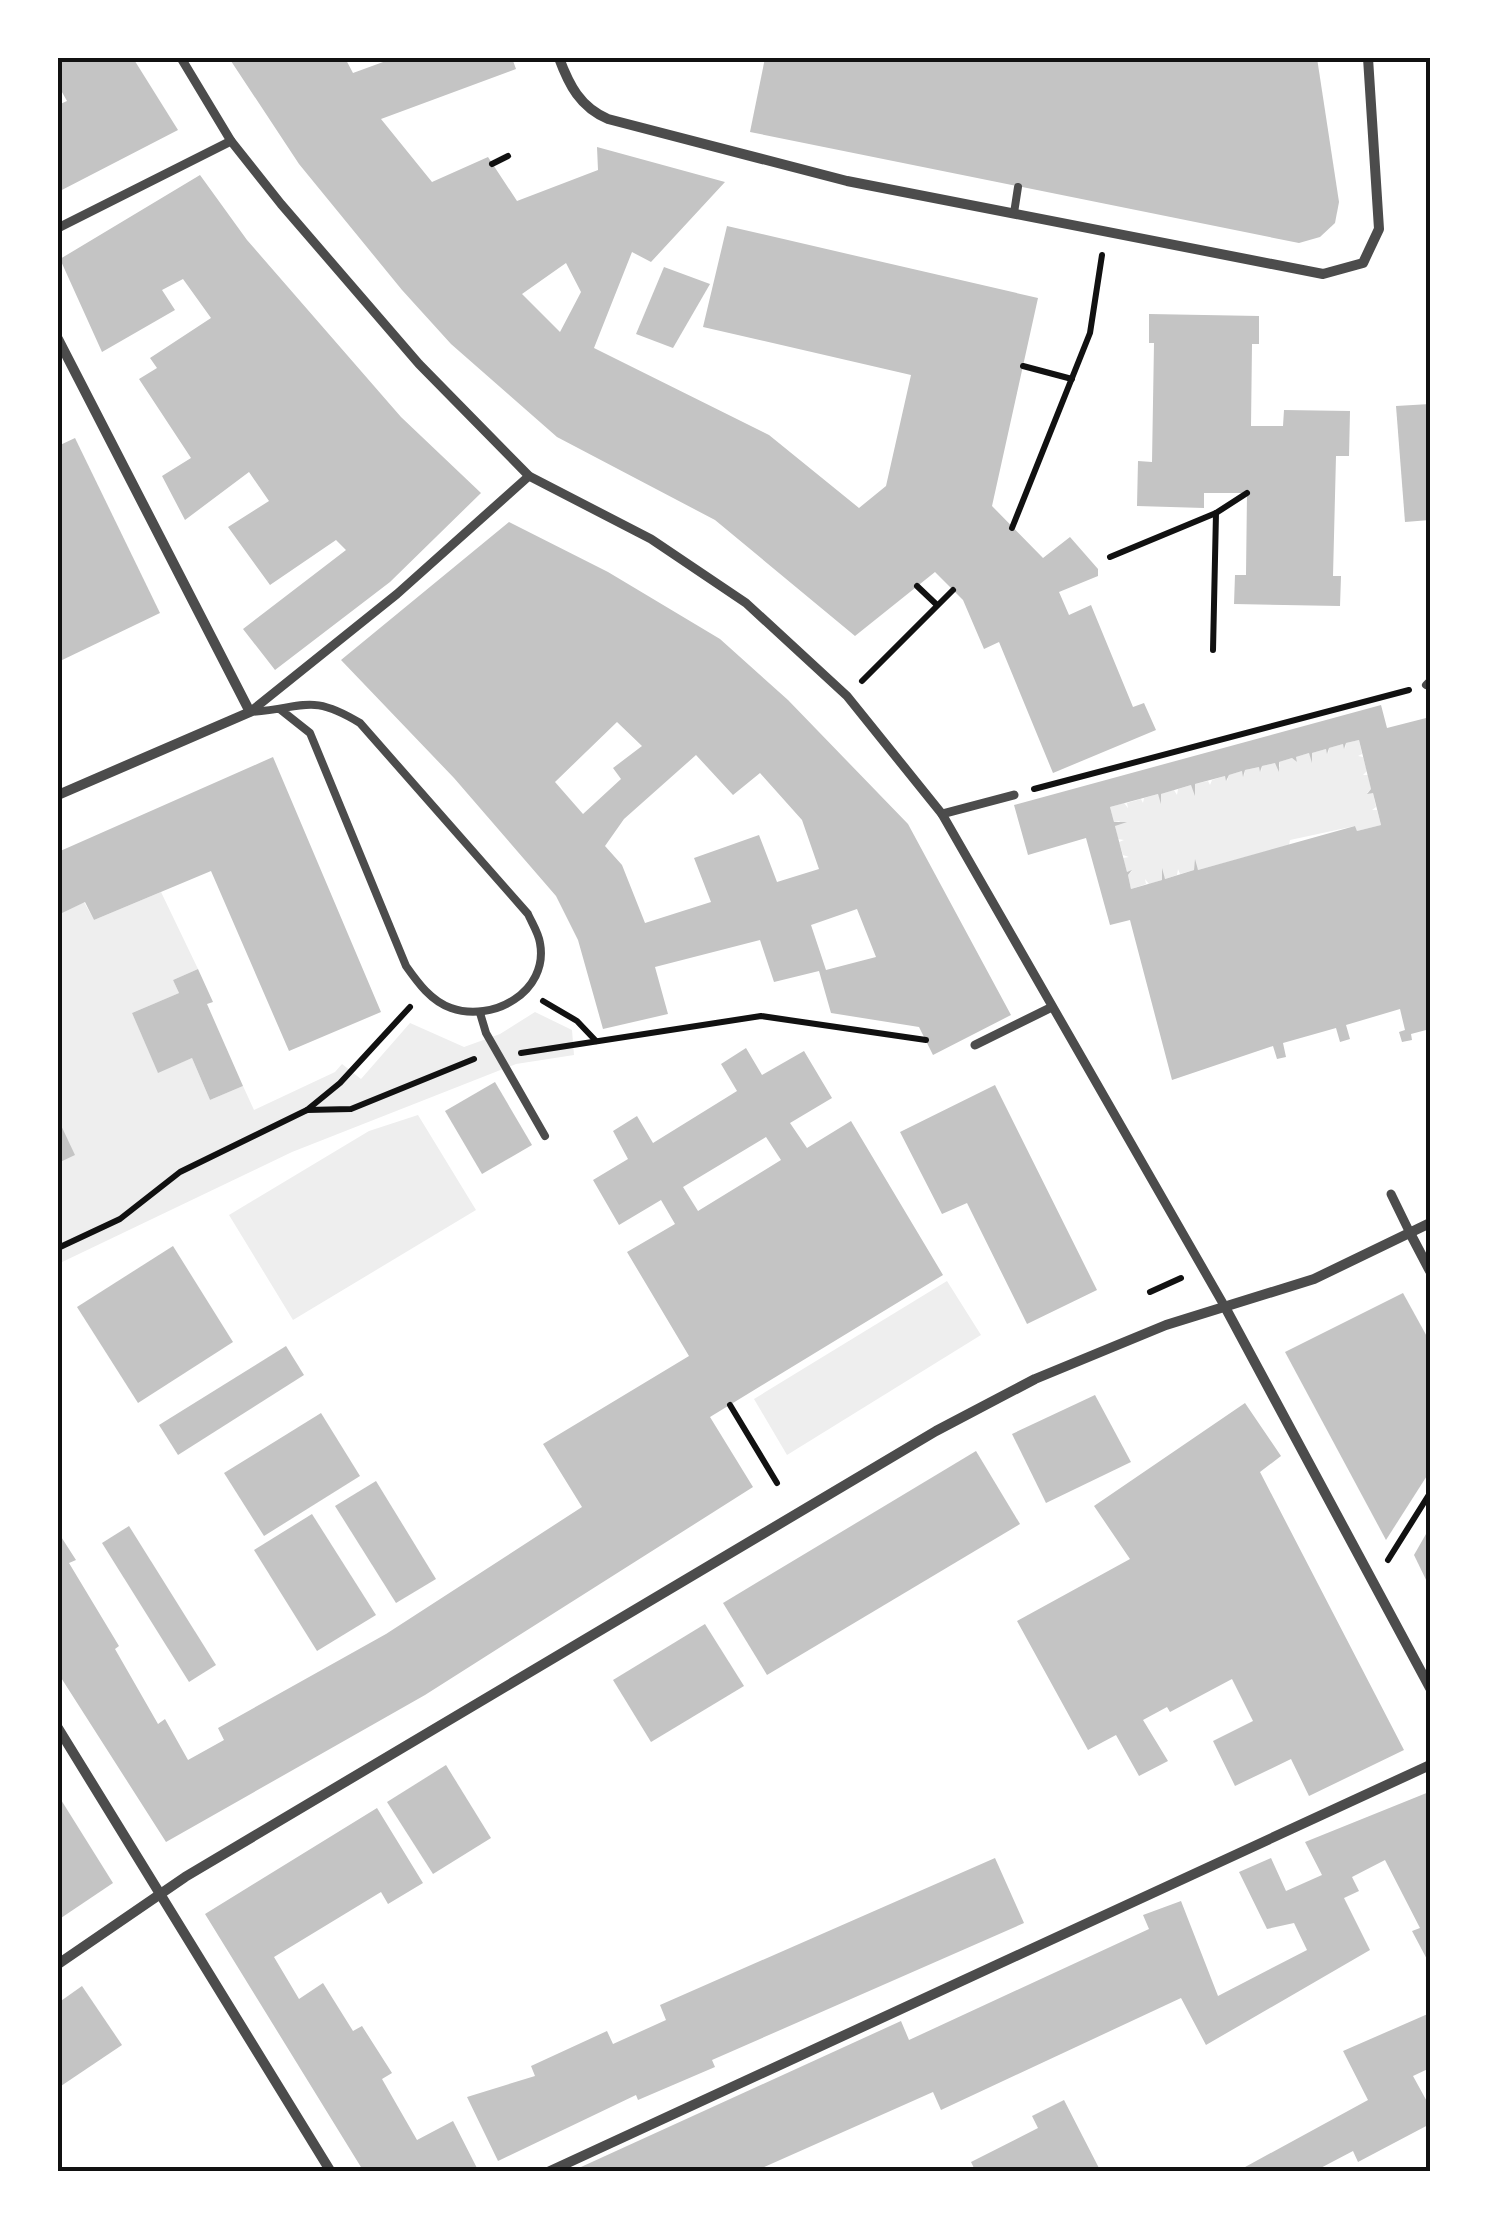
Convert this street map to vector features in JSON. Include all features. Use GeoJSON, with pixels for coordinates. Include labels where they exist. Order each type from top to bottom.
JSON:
{"type":"FeatureCollection","features":[{"type":"Feature","properties":{"kind":"street"},"geometry":{"type":"LineString","coordinates":[[181,58],[231,141],[419,364],[529,476],[651,539],[746,603],[847,696],[942,814],[1225,1307],[1430,1688]]}},
{"type":"Feature","properties":{"kind":"street"},"geometry":{"type":"LineString","coordinates":[[558,58],[567,80],[588,110],[608,119],[847,181],[1323,274],[1363,263],[1379,228],[1368,58]]}},
{"type":"Feature","properties":{"kind":"street"},"geometry":{"type":"LineString","coordinates":[[58,228],[231,141]]}},
{"type":"Feature","properties":{"kind":"street"},"geometry":{"type":"LineString","coordinates":[[58,339],[250,712]]}},
{"type":"Feature","properties":{"kind":"street"},"geometry":{"type":"LineString","coordinates":[[58,795],[250,712],[397,594],[529,476]]}},
{"type":"Feature","properties":{"kind":"street"},"geometry":{"type":"LineString","coordinates":[[942,814],[1014,795]]}},
{"type":"Feature","properties":{"kind":"street"},"geometry":{"type":"LineString","coordinates":[[975,1044],[1052,1007]]}},
{"type":"Feature","properties":{"kind":"street"},"geometry":{"type":"LineString","coordinates":[[1391,1194],[1430,1271]]}},
{"type":"Feature","properties":{"kind":"street"},"geometry":{"type":"LineString","coordinates":[[58,1964],[158,1894],[936,1431],[1036,1379],[1166,1325],[1314,1279],[1430,1223]]}},
{"type":"Feature","properties":{"kind":"street"},"geometry":{"type":"LineString","coordinates":[[58,1728],[331,2172]]}},
{"type":"Feature","properties":{"kind":"street"},"geometry":{"type":"LineString","coordinates":[[548,2172],[1430,1765]]}},
{"type":"Feature","properties":{"kind":"lane"},"geometry":{"type":"LineString","coordinates":[[1014,214],[1018,186]]}},
{"type":"Feature","properties":{"kind":"lane"},"geometry":{"type":"LineString","coordinates":[[250,712],[281,710],[306,701],[331,706],[360,724],[528,914],[540,943],[539,968],[526,991],[508,1005],[480,1013],[450,1008],[424,992],[406,966],[310,733],[281,710]]}},
{"type":"Feature","properties":{"kind":"lane"},"geometry":{"type":"LineString","coordinates":[[480,1013],[498,1054],[545,1136]]}},
{"type":"Feature","properties":{"kind":"path"},"geometry":{"type":"LineString","coordinates":[[492,164],[508,156]]}},
{"type":"Feature","properties":{"kind":"path"},"geometry":{"type":"LineString","coordinates":[[1012,528],[1090,333],[1106,232]]}},
{"type":"Feature","properties":{"kind":"path"},"geometry":{"type":"LineString","coordinates":[[1023,366],[1072,379]]}},
{"type":"Feature","properties":{"kind":"path"},"geometry":{"type":"LineString","coordinates":[[1110,557],[1216,512],[1248,494]]}},
{"type":"Feature","properties":{"kind":"path"},"geometry":{"type":"LineString","coordinates":[[1212,650],[1216,512]]}},
{"type":"Feature","properties":{"kind":"path"},"geometry":{"type":"LineString","coordinates":[[917,586],[937,604]]}},
{"type":"Feature","properties":{"kind":"path"},"geometry":{"type":"LineString","coordinates":[[847,696],[953,590]]}},
{"type":"Feature","properties":{"kind":"path"},"geometry":{"type":"LineString","coordinates":[[1014,795],[1428,683]]}},
{"type":"Feature","properties":{"kind":"path"},"geometry":{"type":"LineString","coordinates":[[526,991],[577,1021],[597,1042]]}},
{"type":"Feature","properties":{"kind":"path"},"geometry":{"type":"LineString","coordinates":[[58,1248],[120,1219],[180,1172],[307,1110],[340,1084],[424,992]]}},
{"type":"Feature","properties":{"kind":"path"},"geometry":{"type":"LineString","coordinates":[[307,1110],[351,1110],[469,1061],[498,1054],[761,1016],[926,1040]]}},
{"type":"Feature","properties":{"kind":"path"},"geometry":{"type":"LineString","coordinates":[[730,1404],[777,1484]]}},
{"type":"Feature","properties":{"kind":"path"},"geometry":{"type":"LineString","coordinates":[[1374,1583],[1430,1493]]}},
{"type":"Feature","properties":{"kind":"shaded area"},"geometry":{"type":"Polygon","coordinates":[[[1359,740],[1362,754],[1358,756],[1363,757],[1367,771],[1363,775],[1368,775],[1371,789],[1367,793],[1373,793],[1376,807],[1372,810],[1377,810],[1381,825],[1357,831],[1355,826],[1290,840],[1289,845],[1198,870],[1195,864],[1194,870],[1180,874],[1178,869],[1177,875],[1165,879],[1163,874],[1162,880],[1149,884],[1145,879],[1146,884],[1131,889],[1128,875],[1132,871],[1127,872],[1123,858],[1129,857],[1123,855],[1119,842],[1124,840],[1118,839],[1115,826],[1120,821],[1114,822],[1110,807],[1124,803],[1128,808],[1127,803],[1141,799],[1143,803],[1144,798],[1158,794],[1160,799],[1161,794],[1174,790],[1177,795],[1178,789],[1191,785],[1194,790],[1195,784],[1208,781],[1210,785],[1212,780],[1225,776],[1227,781],[1229,775],[1242,771],[1244,776],[1245,770],[1259,767],[1261,772],[1262,766],[1275,763],[1280,767],[1279,762],[1292,758],[1297,762],[1296,757],[1309,753],[1311,758],[1312,753],[1326,749],[1328,754],[1329,748],[1343,744],[1345,749],[1346,743],[1359,740]]]}},
{"type":"Feature","properties":{"kind":"shaded area"},"geometry":{"type":"Polygon","coordinates":[[[161,892],[198,969],[173,980],[179,993],[132,1013],[158,1072],[192,1058],[210,1100],[243,1086],[254,1110],[335,1072],[342,1064],[361,1079],[410,1023],[464,1047],[500,1034],[535,1012],[572,1030],[574,1055],[516,1064],[292,1152],[58,1264],[58,915],[84,902],[94,920],[161,892]]]}},
{"type":"Feature","properties":{"kind":"shaded area"},"geometry":{"type":"Polygon","coordinates":[[[418,1115],[476,1210],[293,1320],[229,1215],[369,1131],[418,1115]]]}},
{"type":"Feature","properties":{"kind":"shaded area"},"geometry":{"type":"Polygon","coordinates":[[[947,1281],[981,1335],[787,1455],[754,1399],[947,1281]]]}},
{"type":"Feature","properties":{"kind":"building"},"geometry":{"type":"Polygon","coordinates":[[[58,58],[133,58],[178,130],[58,192],[58,105],[67,101],[58,85],[58,58]]]}},
{"type":"Feature","properties":{"kind":"building"},"geometry":{"type":"Polygon","coordinates":[[[229,58],[345,58],[353,73],[394,58],[512,58],[516,69],[381,119],[432,182],[488,157],[517,201],[598,170],[597,147],[725,182],[651,262],[632,252],[594,348],[769,435],[859,508],[886,486],[911,375],[703,327],[727,226],[1038,298],[992,506],[1043,558],[1070,537],[1098,569],[1098,576],[1059,592],[1069,615],[1091,605],[1133,707],[1144,703],[1156,730],[1053,773],[999,642],[984,649],[963,600],[935,572],[855,636],[715,520],[557,437],[451,344],[299,164],[229,58]],[[566,263],[522,294],[560,332],[581,292],[566,263]]]}},
{"type":"Feature","properties":{"kind":"building"},"geometry":{"type":"Polygon","coordinates":[[[765,58],[1317,58],[1339,202],[1335,223],[1320,237],[1299,243],[750,132],[765,58]]]}},
{"type":"Feature","properties":{"kind":"building"},"geometry":{"type":"Polygon","coordinates":[[[200,175],[247,240],[401,417],[481,493],[390,582],[275,670],[243,629],[346,550],[336,540],[270,585],[228,527],[269,501],[249,472],[185,520],[162,476],[191,458],[139,379],[157,368],[150,358],[211,318],[183,279],[162,290],[175,310],[102,352],[60,259],[200,175]]]}},
{"type":"Feature","properties":{"kind":"building"},"geometry":{"type":"Polygon","coordinates":[[[664,267],[710,284],[673,348],[636,334],[664,267]]]}},
{"type":"Feature","properties":{"kind":"building"},"geometry":{"type":"Polygon","coordinates":[[[1149,314],[1259,316],[1259,344],[1252,344],[1251,426],[1283,426],[1284,410],[1350,411],[1349,456],[1336,456],[1333,576],[1341,576],[1340,606],[1234,604],[1235,575],[1246,575],[1247,493],[1204,493],[1204,508],[1137,506],[1138,461],[1152,462],[1154,343],[1149,343],[1149,314]]]}},
{"type":"Feature","properties":{"kind":"building"},"geometry":{"type":"Polygon","coordinates":[[[1430,404],[1430,520],[1405,522],[1396,406],[1430,404]]]}},
{"type":"Feature","properties":{"kind":"building"},"geometry":{"type":"Polygon","coordinates":[[[75,438],[160,613],[58,662],[58,446],[75,438]]]}},
{"type":"Feature","properties":{"kind":"building"},"geometry":{"type":"Polygon","coordinates":[[[509,522],[608,572],[720,639],[788,700],[908,824],[1011,1015],[933,1055],[919,1027],[831,1013],[819,971],[774,982],[760,940],[655,967],[668,1014],[603,1029],[578,940],[556,896],[454,778],[341,660],[509,522]],[[617,722],[555,782],[583,814],[621,779],[613,768],[642,746],[617,722]],[[696,755],[624,819],[605,846],[622,865],[645,923],[711,902],[694,858],[759,835],[777,882],[819,869],[802,820],[760,773],[733,795],[696,755]],[[857,909],[811,925],[826,970],[876,957],[857,909]]]}},
{"type":"Feature","properties":{"kind":"building"},"geometry":{"type":"Polygon","coordinates":[[[1381,705],[1387,728],[1430,717],[1430,1029],[1411,1034],[1412,1040],[1402,1042],[1399,1032],[1405,1030],[1400,1009],[1346,1025],[1350,1039],[1340,1042],[1336,1028],[1283,1043],[1286,1057],[1277,1059],[1273,1046],[1172,1080],[1130,920],[1110,925],[1086,838],[1028,855],[1014,805],[1381,705]],[[1359,740],[1346,743],[1344,749],[1343,744],[1329,748],[1327,754],[1326,749],[1312,753],[1312,763],[1309,753],[1296,757],[1297,762],[1292,758],[1279,762],[1279,772],[1275,763],[1262,766],[1260,772],[1259,767],[1245,770],[1243,777],[1242,771],[1229,775],[1226,781],[1225,776],[1195,784],[1195,796],[1191,785],[1161,794],[1161,804],[1158,794],[1110,807],[1114,822],[1127,822],[1115,826],[1127,872],[1132,870],[1128,875],[1131,889],[1162,880],[1162,868],[1165,879],[1194,870],[1195,859],[1198,870],[1355,826],[1357,831],[1381,825],[1373,793],[1367,794],[1371,789],[1359,740]]]}},
{"type":"Feature","properties":{"kind":"building"},"geometry":{"type":"Polygon","coordinates":[[[273,757],[381,1012],[289,1051],[211,871],[94,920],[85,902],[58,915],[58,852],[273,757]]]}},
{"type":"Feature","properties":{"kind":"building"},"geometry":{"type":"Polygon","coordinates":[[[198,969],[213,1002],[207,1004],[243,1086],[210,1100],[192,1058],[158,1073],[132,1013],[179,993],[173,980],[198,969]]]}},
{"type":"Feature","properties":{"kind":"building"},"geometry":{"type":"Polygon","coordinates":[[[746,1048],[762,1075],[804,1051],[832,1098],[790,1123],[807,1148],[851,1121],[943,1275],[710,1417],[753,1487],[425,1695],[166,1842],[58,1673],[58,1532],[76,1560],[69,1563],[119,1646],[115,1649],[158,1724],[165,1719],[188,1760],[224,1740],[218,1728],[386,1634],[582,1507],[543,1444],[689,1356],[627,1252],[675,1224],[661,1200],[619,1225],[593,1180],[628,1159],[613,1131],[637,1116],[653,1143],[737,1091],[721,1064],[746,1048]],[[766,1137],[683,1187],[698,1211],[781,1160],[766,1137]]]}},
{"type":"Feature","properties":{"kind":"building"},"geometry":{"type":"Polygon","coordinates":[[[495,1082],[532,1145],[482,1174],[445,1111],[495,1082]]]}},
{"type":"Feature","properties":{"kind":"building"},"geometry":{"type":"Polygon","coordinates":[[[995,1085],[1097,1290],[1027,1324],[967,1203],[942,1214],[900,1132],[995,1085]]]}},
{"type":"Feature","properties":{"kind":"building"},"geometry":{"type":"Polygon","coordinates":[[[58,1119],[75,1155],[58,1163],[58,1119]]]}},
{"type":"Feature","properties":{"kind":"building"},"geometry":{"type":"Polygon","coordinates":[[[173,1246],[233,1342],[138,1403],[77,1307],[173,1246]]]}},
{"type":"Feature","properties":{"kind":"building"},"geometry":{"type":"Polygon","coordinates":[[[1403,1293],[1430,1342],[1430,1471],[1386,1540],[1285,1352],[1403,1293]]]}},
{"type":"Feature","properties":{"kind":"building"},"geometry":{"type":"Polygon","coordinates":[[[286,1346],[304,1375],[178,1455],[159,1425],[286,1346]]]}},
{"type":"Feature","properties":{"kind":"building"},"geometry":{"type":"Polygon","coordinates":[[[1095,1395],[1131,1462],[1046,1503],[1012,1434],[1095,1395]]]}},
{"type":"Feature","properties":{"kind":"building"},"geometry":{"type":"Polygon","coordinates":[[[1245,1403],[1281,1456],[1260,1472],[1404,1750],[1309,1796],[1291,1759],[1235,1786],[1213,1741],[1253,1721],[1232,1679],[1170,1712],[1167,1707],[1143,1720],[1168,1761],[1139,1776],[1116,1735],[1088,1750],[1017,1621],[1130,1559],[1094,1506],[1245,1403]]]}},
{"type":"Feature","properties":{"kind":"building"},"geometry":{"type":"Polygon","coordinates":[[[321,1413],[360,1476],[264,1536],[224,1473],[321,1413]]]}},
{"type":"Feature","properties":{"kind":"building"},"geometry":{"type":"Polygon","coordinates":[[[976,1451],[1020,1524],[767,1675],[723,1603],[976,1451]]]}},
{"type":"Feature","properties":{"kind":"building"},"geometry":{"type":"Polygon","coordinates":[[[376,1481],[436,1579],[396,1603],[335,1506],[376,1481]]]}},
{"type":"Feature","properties":{"kind":"building"},"geometry":{"type":"Polygon","coordinates":[[[312,1514],[376,1615],[317,1651],[254,1550],[312,1514]]]}},
{"type":"Feature","properties":{"kind":"building"},"geometry":{"type":"Polygon","coordinates":[[[129,1526],[216,1665],[189,1682],[102,1543],[129,1526]]]}},
{"type":"Feature","properties":{"kind":"building"},"geometry":{"type":"Polygon","coordinates":[[[1430,1527],[1430,1588],[1414,1555],[1430,1527]]]}},
{"type":"Feature","properties":{"kind":"building"},"geometry":{"type":"Polygon","coordinates":[[[705,1624],[744,1686],[651,1742],[613,1680],[705,1624]]]}},
{"type":"Feature","properties":{"kind":"building"},"geometry":{"type":"Polygon","coordinates":[[[446,1765],[491,1838],[433,1874],[387,1802],[446,1765]]]}},
{"type":"Feature","properties":{"kind":"building"},"geometry":{"type":"Polygon","coordinates":[[[1429,1792],[1430,1965],[1412,1931],[1420,1928],[1385,1860],[1352,1877],[1359,1891],[1344,1898],[1370,1950],[1206,2045],[1181,1998],[941,2110],[933,2092],[753,2172],[570,2172],[901,2021],[909,2040],[1149,1929],[1143,1915],[1181,1901],[1218,1996],[1307,1950],[1294,1923],[1267,1929],[1239,1872],[1271,1858],[1286,1891],[1322,1875],[1305,1842],[1429,1792]]]}},
{"type":"Feature","properties":{"kind":"building"},"geometry":{"type":"Polygon","coordinates":[[[58,1795],[113,1883],[58,1920],[58,1795]]]}},
{"type":"Feature","properties":{"kind":"building"},"geometry":{"type":"Polygon","coordinates":[[[377,1808],[423,1883],[388,1904],[381,1892],[274,1957],[299,1999],[323,1983],[353,2031],[362,2026],[392,2073],[382,2079],[417,2140],[453,2121],[479,2172],[364,2172],[205,1914],[377,1808]]]}},
{"type":"Feature","properties":{"kind":"building"},"geometry":{"type":"Polygon","coordinates":[[[995,1858],[1024,1923],[712,2060],[715,2067],[638,2100],[636,2095],[498,2161],[467,2097],[535,2076],[531,2066],[607,2031],[613,2044],[666,2020],[660,2005],[995,1858]]]}},
{"type":"Feature","properties":{"kind":"building"},"geometry":{"type":"Polygon","coordinates":[[[82,1986],[122,2045],[58,2088],[58,2003],[82,1986]]]}},
{"type":"Feature","properties":{"kind":"building"},"geometry":{"type":"Polygon","coordinates":[[[1430,2013],[1430,2068],[1413,2076],[1430,2107],[1430,2124],[1358,2162],[1353,2151],[1313,2172],[1236,2172],[1368,2100],[1343,2051],[1430,2013]]]}},
{"type":"Feature","properties":{"kind":"building"},"geometry":{"type":"Polygon","coordinates":[[[1064,2100],[1101,2172],[976,2172],[971,2162],[1038,2128],[1032,2116],[1064,2100]]]}}]}
